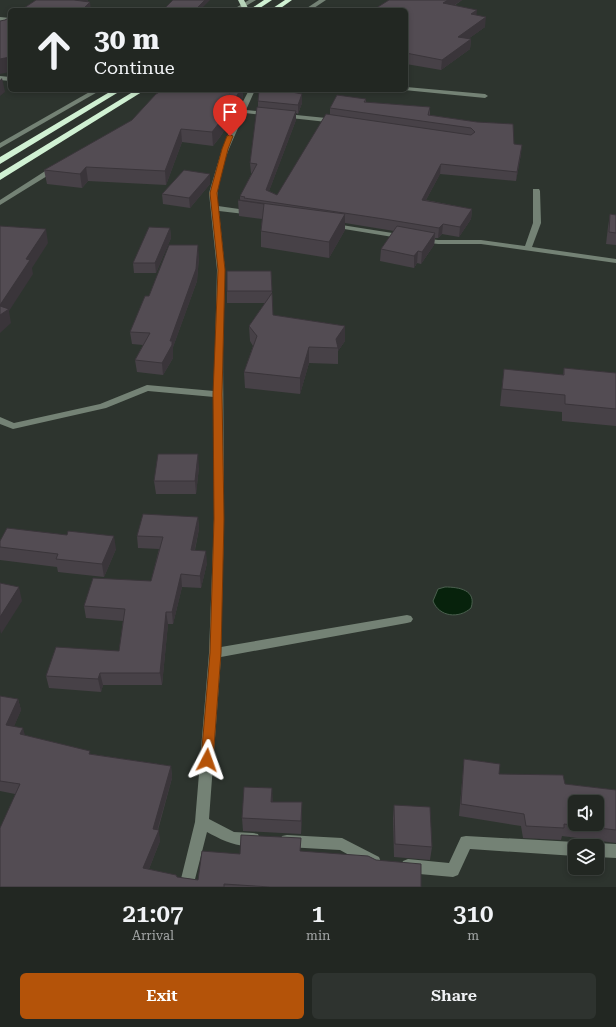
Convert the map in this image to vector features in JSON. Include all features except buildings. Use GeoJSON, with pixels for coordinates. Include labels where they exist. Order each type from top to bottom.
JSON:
{"type":"FeatureCollection","features":[{"type":"Feature","properties":{"kind":"highway"},"geometry":{"type":"LineString","coordinates":[[255,8],[269,0]]}},
{"type":"Feature","properties":{"kind":"highway"},"geometry":{"type":"LineString","coordinates":[[276,8],[289,0]]}},
{"type":"Feature","properties":{"kind":"highway"},"geometry":{"type":"LineString","coordinates":[[0,161],[115,92]]}},
{"type":"Feature","properties":{"kind":"highway"},"geometry":{"type":"LineString","coordinates":[[0,177],[138,92]]}},
{"type":"Feature","properties":{"kind":"street"},"geometry":{"type":"LineString","coordinates":[[244,5],[252,0]]}},
{"type":"Feature","properties":{"kind":"street"},"geometry":{"type":"LineString","coordinates":[[310,8],[323,0]]}},
{"type":"Feature","properties":{"kind":"street"},"geometry":{"type":"LineString","coordinates":[[408,89],[485,96]]}},
{"type":"Feature","properties":{"kind":"street"},"geometry":{"type":"LineString","coordinates":[[0,146],[94,92]]}},
{"type":"Feature","properties":{"kind":"street"},"geometry":{"type":"LineString","coordinates":[[186,887],[202,822],[215,653],[219,519],[218,394],[222,270],[213,193],[225,149],[251,92]]}},
{"type":"Feature","properties":{"kind":"street"},"geometry":{"type":"LineString","coordinates":[[241,111],[345,123]]}},
{"type":"Feature","properties":{"kind":"street"},"geometry":{"type":"LineString","coordinates":[[0,203],[60,166]]}},
{"type":"Feature","properties":{"kind":"street"},"geometry":{"type":"LineString","coordinates":[[528,248],[537,223],[536,191]]}},
{"type":"Feature","properties":{"kind":"street"},"geometry":{"type":"LineString","coordinates":[[215,208],[263,214]]}},
{"type":"Feature","properties":{"kind":"street"},"geometry":{"type":"LineString","coordinates":[[323,224],[438,242],[481,242],[616,261]]}},
{"type":"Feature","properties":{"kind":"street"},"geometry":{"type":"LineString","coordinates":[[0,420],[13,426],[103,406],[147,388],[218,394]]}},
{"type":"Feature","properties":{"kind":"street"},"geometry":{"type":"LineString","coordinates":[[215,653],[407,619]]}},
{"type":"Feature","properties":{"kind":"street"},"geometry":{"type":"LineString","coordinates":[[202,822],[232,838],[342,844],[375,862],[454,870],[466,842],[568,849]]}},
{"type":"Feature","properties":{"kind":"street"},"geometry":{"type":"LineString","coordinates":[[604,850],[616,851]]}},
{"type":"Feature","properties":{"kind":"shaded area"},"geometry":{"type":"Polygon","coordinates":[[[445,587],[461,589],[469,593],[472,602],[471,608],[466,612],[455,615],[444,613],[440,610],[433,601],[438,589],[445,587]]]}},
{"type":"Feature","properties":{"kind":"route"},"geometry":{"type":"LineString","coordinates":[[207,760],[215,653],[219,519],[219,318],[222,270],[213,193],[230,136]]}}]}
